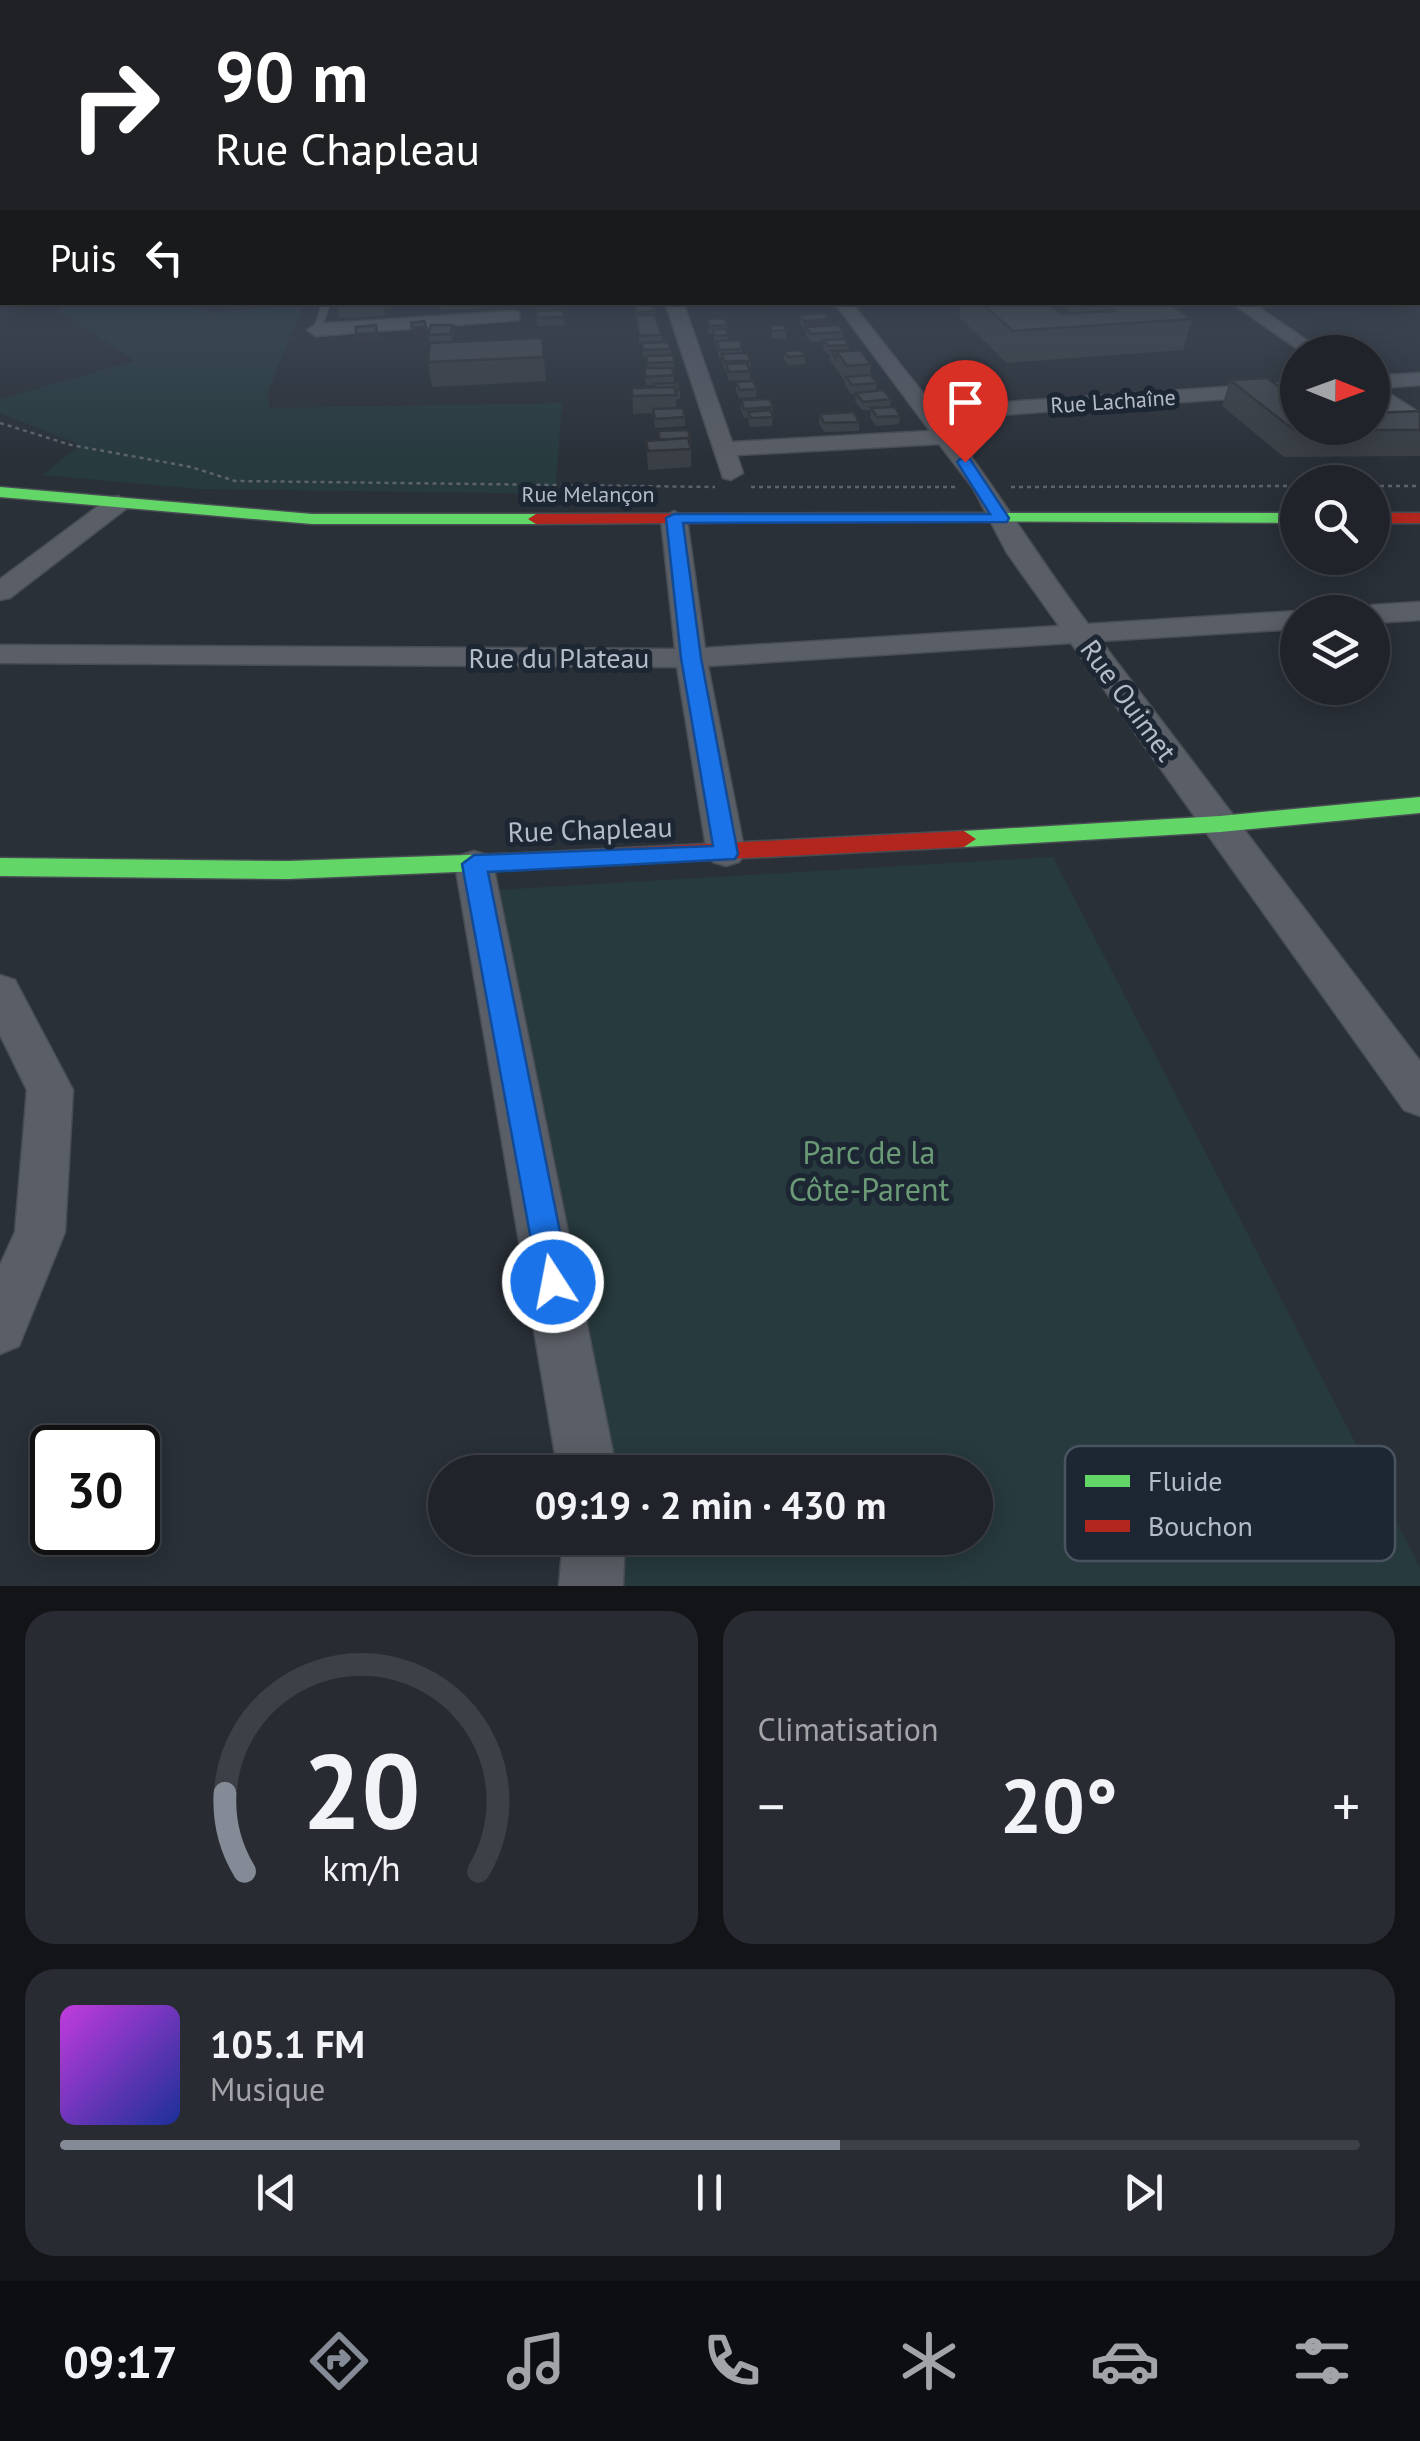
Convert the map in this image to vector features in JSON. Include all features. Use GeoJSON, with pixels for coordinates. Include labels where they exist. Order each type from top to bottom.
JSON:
{"type":"FeatureCollection","features":[{"type":"Feature","properties":{"kind":"street"},"geometry":{"type":"LineString","coordinates":[[678,315],[724,448],[726,482]]}},
{"type":"Feature","properties":{"kind":"street","name":"Rue Ouimet"},"geometry":{"type":"LineString","coordinates":[[852,315],[984,488],[1020,553],[1420,1096]]}},
{"type":"Feature","properties":{"kind":"street"},"geometry":{"type":"LineString","coordinates":[[1258,315],[1288,335]]}},
{"type":"Feature","properties":{"kind":"street"},"geometry":{"type":"LineString","coordinates":[[316,330],[513,318]]}},
{"type":"Feature","properties":{"kind":"street"},"geometry":{"type":"LineString","coordinates":[[1390,381],[1420,379]]}},
{"type":"Feature","properties":{"kind":"street","name":"Rue Lachaîne"},"geometry":{"type":"LineString","coordinates":[[724,448],[1280,390]]}},
{"type":"Feature","properties":{"kind":"street"},"geometry":{"type":"LineString","coordinates":[[1390,404],[1420,423]]}},
{"type":"Feature","properties":{"kind":"street","name":"Rue Melançon"},"geometry":{"type":"LineString","coordinates":[[0,492],[312,519],[1280,518]]}},
{"type":"Feature","properties":{"kind":"street"},"geometry":{"type":"LineString","coordinates":[[0,592],[118,504]]}},
{"type":"Feature","properties":{"kind":"street"},"geometry":{"type":"LineString","coordinates":[[674,518],[691,658],[726,854]]}},
{"type":"Feature","properties":{"kind":"street"},"geometry":{"type":"LineString","coordinates":[[1390,518],[1420,518]]}},
{"type":"Feature","properties":{"kind":"street"},"geometry":{"type":"LineString","coordinates":[[1390,613],[1420,611]]}},
{"type":"Feature","properties":{"kind":"street","name":"Rue du Plateau"},"geometry":{"type":"LineString","coordinates":[[0,654],[691,658],[1280,621]]}},
{"type":"Feature","properties":{"kind":"street","name":"Rue Chapleau"},"geometry":{"type":"LineString","coordinates":[[0,867],[288,870],[726,854],[1220,824],[1420,805]]}},
{"type":"Feature","properties":{"kind":"street"},"geometry":{"type":"LineString","coordinates":[[474,864],[585,1455]]}},
{"type":"Feature","properties":{"kind":"street"},"geometry":{"type":"LineString","coordinates":[[0,992],[50,1090],[40,1232],[0,1326]]}},
{"type":"Feature","properties":{"kind":"street"},"geometry":{"type":"LineString","coordinates":[[590,1586],[593,1555]]}},
{"type":"Feature","properties":{"kind":"lane"},"geometry":{"type":"LineString","coordinates":[[316,330],[321,315]]}},
{"type":"Feature","properties":{"kind":"path"},"geometry":{"type":"LineString","coordinates":[[0,422],[40,438],[108,456],[193,467],[236,482],[726,482],[984,488],[1280,486]]}},
{"type":"Feature","properties":{"kind":"path"},"geometry":{"type":"LineString","coordinates":[[1390,486],[1420,486]]}},
{"type":"Feature","properties":{"kind":"green space"},"geometry":{"type":"Polygon","coordinates":[[[66,315],[299,315],[268,392],[269,408],[562,403],[555,494],[199,489],[42,475],[80,445],[0,413],[0,399],[135,361],[66,315]]]}},
{"type":"Feature","properties":{"kind":"green space","name":"Parc de la Côte-Parent"},"geometry":{"type":"Polygon","coordinates":[[[1053,857],[1357,1446],[1065,1446],[1065,1561],[1395,1561],[1395,1520],[1420,1568],[1420,1586],[575,1586],[577,1555],[993,1555],[993,1455],[584,1455],[479,891],[1053,857]]]}},
{"type":"Feature","properties":{"kind":"building"},"geometry":{"type":"Polygon","coordinates":[[[536,315],[564,317],[536,318],[536,315]]]}},
{"type":"Feature","properties":{"kind":"building"},"geometry":{"type":"Polygon","coordinates":[[[635,315],[655,315],[662,335],[639,336],[635,315]]]}},
{"type":"Feature","properties":{"kind":"building"},"geometry":{"type":"Polygon","coordinates":[[[799,315],[827,315],[830,319],[804,321],[799,315]]]}},
{"type":"Feature","properties":{"kind":"building"},"geometry":{"type":"Polygon","coordinates":[[[995,315],[1186,315],[1192,319],[1013,331],[995,315]]]}},
{"type":"Feature","properties":{"kind":"building"},"geometry":{"type":"Polygon","coordinates":[[[725,318],[727,325],[709,326],[707,319],[725,318]]]}},
{"type":"Feature","properties":{"kind":"building"},"geometry":{"type":"Polygon","coordinates":[[[424,321],[426,327],[412,328],[411,323],[424,321]]]}},
{"type":"Feature","properties":{"kind":"building"},"geometry":{"type":"Polygon","coordinates":[[[376,325],[377,333],[356,334],[356,327],[376,325]]]}},
{"type":"Feature","properties":{"kind":"building"},"geometry":{"type":"Polygon","coordinates":[[[431,325],[453,325],[450,334],[428,335],[431,325]]]}},
{"type":"Feature","properties":{"kind":"building"},"geometry":{"type":"Polygon","coordinates":[[[771,325],[784,325],[786,330],[772,331],[771,325]]]}},
{"type":"Feature","properties":{"kind":"building"},"geometry":{"type":"Polygon","coordinates":[[[838,325],[844,332],[811,334],[806,327],[838,325]]]}},
{"type":"Feature","properties":{"kind":"building"},"geometry":{"type":"Polygon","coordinates":[[[726,329],[728,335],[714,336],[713,330],[726,329]]]}},
{"type":"Feature","properties":{"kind":"building"},"geometry":{"type":"Polygon","coordinates":[[[542,338],[544,357],[428,362],[430,343],[542,338]]]}},
{"type":"Feature","properties":{"kind":"building"},"geometry":{"type":"Polygon","coordinates":[[[845,339],[849,345],[828,346],[824,340],[845,339]]]}},
{"type":"Feature","properties":{"kind":"building"},"geometry":{"type":"Polygon","coordinates":[[[740,340],[742,349],[719,350],[717,341],[740,340]]]}},
{"type":"Feature","properties":{"kind":"building"},"geometry":{"type":"Polygon","coordinates":[[[668,342],[671,349],[644,350],[641,343],[668,342]]]}},
{"type":"Feature","properties":{"kind":"building"},"geometry":{"type":"Polygon","coordinates":[[[801,350],[805,356],[788,357],[784,351],[801,350]]]}},
{"type":"Feature","properties":{"kind":"building"},"geometry":{"type":"Polygon","coordinates":[[[860,350],[871,364],[847,366],[837,352],[860,350]]]}},
{"type":"Feature","properties":{"kind":"building"},"geometry":{"type":"Polygon","coordinates":[[[747,353],[751,361],[724,361],[722,354],[747,353]]]}},
{"type":"Feature","properties":{"kind":"building"},"geometry":{"type":"Polygon","coordinates":[[[674,355],[674,362],[647,363],[646,356],[674,355]]]}},
{"type":"Feature","properties":{"kind":"building"},"geometry":{"type":"Polygon","coordinates":[[[747,363],[750,371],[729,372],[726,364],[747,363]]]}},
{"type":"Feature","properties":{"kind":"building"},"geometry":{"type":"Polygon","coordinates":[[[644,368],[672,368],[674,375],[646,377],[644,368]]]}},
{"type":"Feature","properties":{"kind":"building"},"geometry":{"type":"Polygon","coordinates":[[[871,375],[877,383],[852,385],[846,377],[871,375]]]}},
{"type":"Feature","properties":{"kind":"building"},"geometry":{"type":"Polygon","coordinates":[[[1267,378],[1280,387],[1280,419],[1230,380],[1267,378]]]}},
{"type":"Feature","properties":{"kind":"building"},"geometry":{"type":"Polygon","coordinates":[[[753,381],[757,389],[740,390],[736,382],[753,381]]]}},
{"type":"Feature","properties":{"kind":"building"},"geometry":{"type":"Polygon","coordinates":[[[678,383],[680,390],[655,388],[654,384],[678,383]]]}},
{"type":"Feature","properties":{"kind":"building"},"geometry":{"type":"Polygon","coordinates":[[[675,387],[676,395],[632,396],[632,388],[675,387]]]}},
{"type":"Feature","properties":{"kind":"building"},"geometry":{"type":"Polygon","coordinates":[[[883,390],[891,399],[863,402],[856,393],[883,390]]]}},
{"type":"Feature","properties":{"kind":"building"},"geometry":{"type":"Polygon","coordinates":[[[770,399],[773,407],[744,409],[741,400],[770,399]]]}},
{"type":"Feature","properties":{"kind":"building"},"geometry":{"type":"Polygon","coordinates":[[[895,407],[900,416],[877,417],[871,408],[895,407]]]}},
{"type":"Feature","properties":{"kind":"building"},"geometry":{"type":"Polygon","coordinates":[[[683,408],[685,417],[655,419],[653,409],[683,408]]]}},
{"type":"Feature","properties":{"kind":"building"},"geometry":{"type":"Polygon","coordinates":[[[770,410],[773,417],[751,418],[748,412],[770,410]]]}},
{"type":"Feature","properties":{"kind":"building"},"geometry":{"type":"Polygon","coordinates":[[[1420,411],[1420,430],[1390,430],[1390,412],[1420,411]]]}},
{"type":"Feature","properties":{"kind":"building"},"geometry":{"type":"Polygon","coordinates":[[[854,412],[859,422],[824,423],[820,414],[854,412]]]}},
{"type":"Feature","properties":{"kind":"building"},"geometry":{"type":"Polygon","coordinates":[[[688,430],[691,440],[660,440],[658,431],[688,430]]]}},
{"type":"Feature","properties":{"kind":"building"},"geometry":{"type":"Polygon","coordinates":[[[688,438],[691,449],[648,451],[646,441],[688,438]]]}},
{"type":"Feature","properties":{"kind":"traffic: fast"},"geometry":{"type":"LineString","coordinates":[[0,492],[312,519],[536,519]]}},
{"type":"Feature","properties":{"kind":"traffic: fast"},"geometry":{"type":"LineString","coordinates":[[943,518],[1280,518]]}},
{"type":"Feature","properties":{"kind":"traffic: fast"},"geometry":{"type":"LineString","coordinates":[[964,839],[1220,824],[1420,805]]}},
{"type":"Feature","properties":{"kind":"traffic: fast"},"geometry":{"type":"LineString","coordinates":[[0,867],[288,870],[527,861]]}},
{"type":"Feature","properties":{"kind":"traffic: jam"},"geometry":{"type":"LineString","coordinates":[[536,519],[943,518]]}},
{"type":"Feature","properties":{"kind":"traffic: jam"},"geometry":{"type":"LineString","coordinates":[[1390,518],[1420,518]]}},
{"type":"Feature","properties":{"kind":"traffic: jam"},"geometry":{"type":"LineString","coordinates":[[527,861],[964,839]]}},
{"type":"Feature","properties":{"kind":"route"},"geometry":{"type":"LineString","coordinates":[[553,1282],[474,864],[726,854],[691,658],[674,518],[1001,518],[965,462]]}}]}
